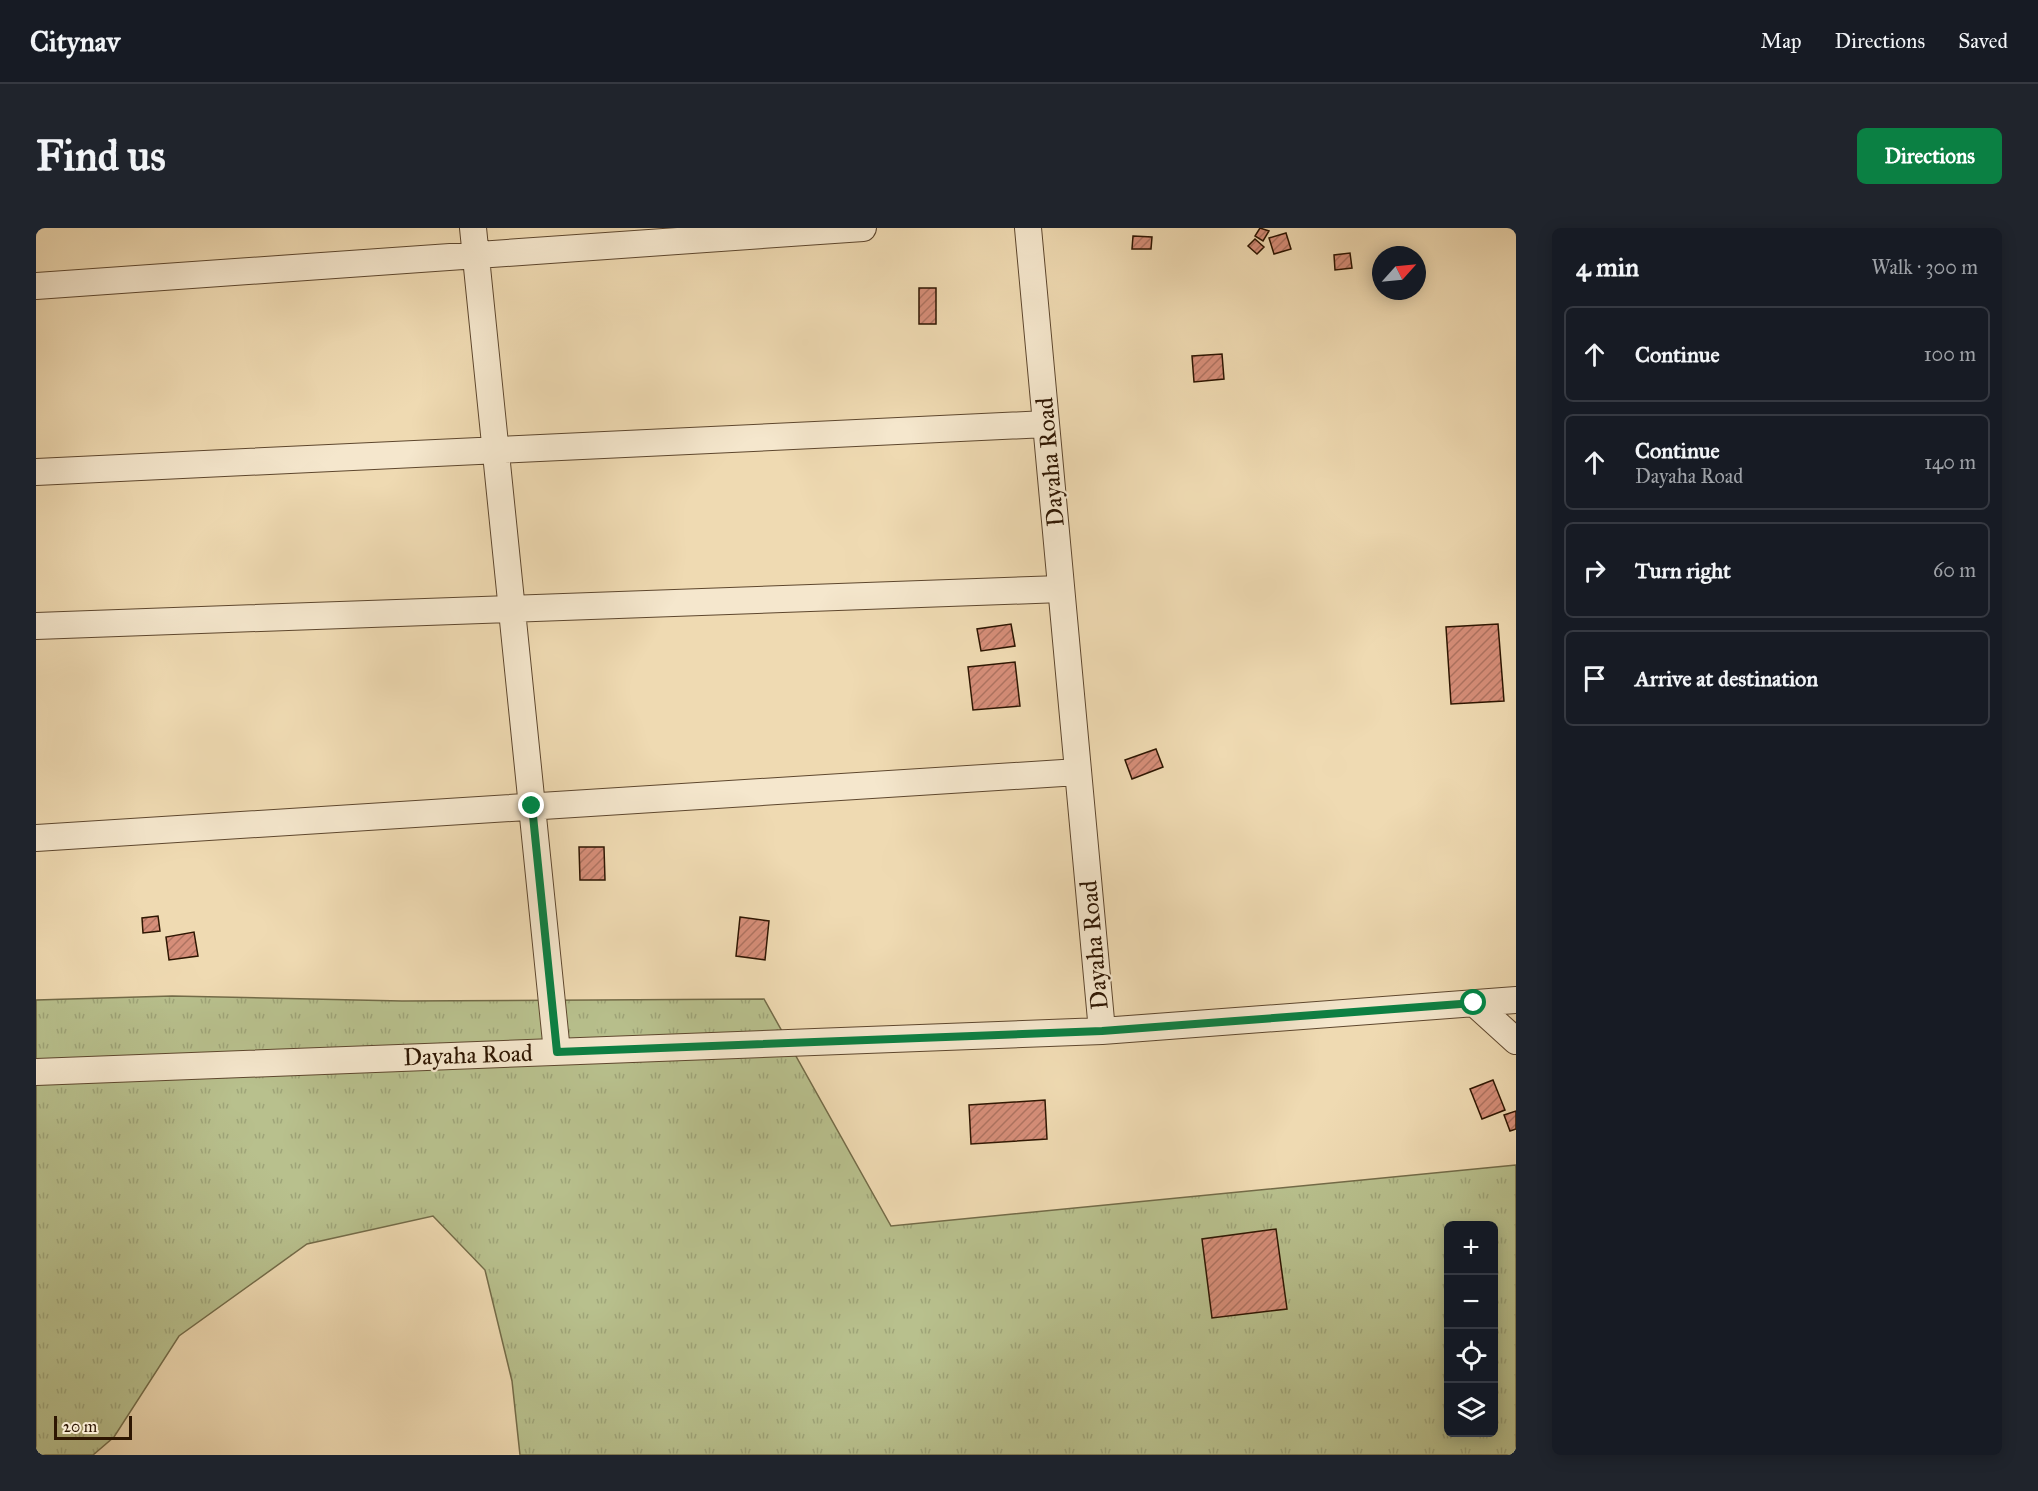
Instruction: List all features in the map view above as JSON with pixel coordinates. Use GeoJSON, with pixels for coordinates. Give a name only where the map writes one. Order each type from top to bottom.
{"type":"FeatureCollection","features":[{"type":"Feature","properties":{"kind":"street"},"geometry":{"type":"LineString","coordinates":[[473,228],[557,1052]]}},
{"type":"Feature","properties":{"kind":"street"},"geometry":{"type":"LineString","coordinates":[[36,286],[863,228]]}},
{"type":"Feature","properties":{"kind":"street","name":"Dayaha Road"},"geometry":{"type":"LineString","coordinates":[[36,1072],[1102,1031],[1028,228]]}},
{"type":"Feature","properties":{"kind":"street"},"geometry":{"type":"LineString","coordinates":[[36,471],[1046,424]]}},
{"type":"Feature","properties":{"kind":"street"},"geometry":{"type":"LineString","coordinates":[[36,626],[1061,589]]}},
{"type":"Feature","properties":{"kind":"street"},"geometry":{"type":"LineString","coordinates":[[36,838],[1078,772]]}},
{"type":"Feature","properties":{"kind":"street"},"geometry":{"type":"LineString","coordinates":[[1102,1031],[1516,999]]}},
{"type":"Feature","properties":{"kind":"street"},"geometry":{"type":"LineString","coordinates":[[1474,1003],[1516,1041]]}},
{"type":"Feature","properties":{"kind":"green space"},"geometry":{"type":"Polygon","coordinates":[[[172,996],[402,1001],[764,999],[891,1226],[1516,1165],[1516,1455],[520,1455],[512,1381],[485,1270],[433,1216],[307,1244],[179,1336],[114,1437],[93,1455],[36,1455],[36,1000],[172,996]]]}},
{"type":"Feature","properties":{"kind":"building"},"geometry":{"type":"Polygon","coordinates":[[[1260,228],[1269,231],[1263,241],[1255,236],[1260,228]]]}},
{"type":"Feature","properties":{"kind":"building"},"geometry":{"type":"Polygon","coordinates":[[[1286,233],[1291,249],[1274,254],[1269,238],[1286,233]]]}},
{"type":"Feature","properties":{"kind":"building"},"geometry":{"type":"Polygon","coordinates":[[[1133,236],[1152,237],[1151,249],[1132,249],[1133,236]]]}},
{"type":"Feature","properties":{"kind":"building"},"geometry":{"type":"Polygon","coordinates":[[[1255,239],[1264,247],[1257,254],[1248,246],[1255,239]]]}},
{"type":"Feature","properties":{"kind":"building"},"geometry":{"type":"Polygon","coordinates":[[[1350,253],[1352,268],[1335,270],[1334,255],[1350,253]]]}},
{"type":"Feature","properties":{"kind":"building"},"geometry":{"type":"Polygon","coordinates":[[[919,288],[936,288],[936,324],[919,324],[919,288]]]}},
{"type":"Feature","properties":{"kind":"building"},"geometry":{"type":"Polygon","coordinates":[[[1222,354],[1224,379],[1194,382],[1192,356],[1222,354]]]}},
{"type":"Feature","properties":{"kind":"building"},"geometry":{"type":"Polygon","coordinates":[[[1011,624],[1015,646],[981,651],[977,629],[1011,624]]]}},
{"type":"Feature","properties":{"kind":"building"},"geometry":{"type":"Polygon","coordinates":[[[1498,624],[1504,701],[1451,704],[1446,627],[1498,624]]]}},
{"type":"Feature","properties":{"kind":"building"},"geometry":{"type":"Polygon","coordinates":[[[1015,662],[1020,706],[973,710],[968,667],[1015,662]]]}},
{"type":"Feature","properties":{"kind":"building"},"geometry":{"type":"Polygon","coordinates":[[[1156,749],[1163,767],[1132,779],[1125,760],[1156,749]]]}},
{"type":"Feature","properties":{"kind":"building"},"geometry":{"type":"Polygon","coordinates":[[[579,847],[604,847],[605,880],[580,880],[579,847]]]}},
{"type":"Feature","properties":{"kind":"building"},"geometry":{"type":"Polygon","coordinates":[[[158,916],[160,931],[143,933],[142,918],[158,916]]]}},
{"type":"Feature","properties":{"kind":"building"},"geometry":{"type":"Polygon","coordinates":[[[740,917],[769,921],[765,960],[736,956],[740,917]]]}},
{"type":"Feature","properties":{"kind":"building"},"geometry":{"type":"Polygon","coordinates":[[[194,932],[198,956],[169,960],[166,937],[194,932]]]}},
{"type":"Feature","properties":{"kind":"building"},"geometry":{"type":"Polygon","coordinates":[[[1493,1080],[1505,1110],[1482,1119],[1470,1089],[1493,1080]]]}},
{"type":"Feature","properties":{"kind":"building"},"geometry":{"type":"Polygon","coordinates":[[[1045,1100],[1047,1139],[971,1144],[969,1105],[1045,1100]]]}},
{"type":"Feature","properties":{"kind":"building"},"geometry":{"type":"Polygon","coordinates":[[[1516,1111],[1516,1129],[1510,1131],[1504,1115],[1516,1111]]]}},
{"type":"Feature","properties":{"kind":"building"},"geometry":{"type":"Polygon","coordinates":[[[1276,1229],[1287,1309],[1212,1318],[1202,1239],[1276,1229]]]}},
{"type":"Feature","properties":{"kind":"route"},"geometry":{"type":"LineString","coordinates":[[532,806],[557,1052],[1102,1031],[1474,1003]]}}]}
